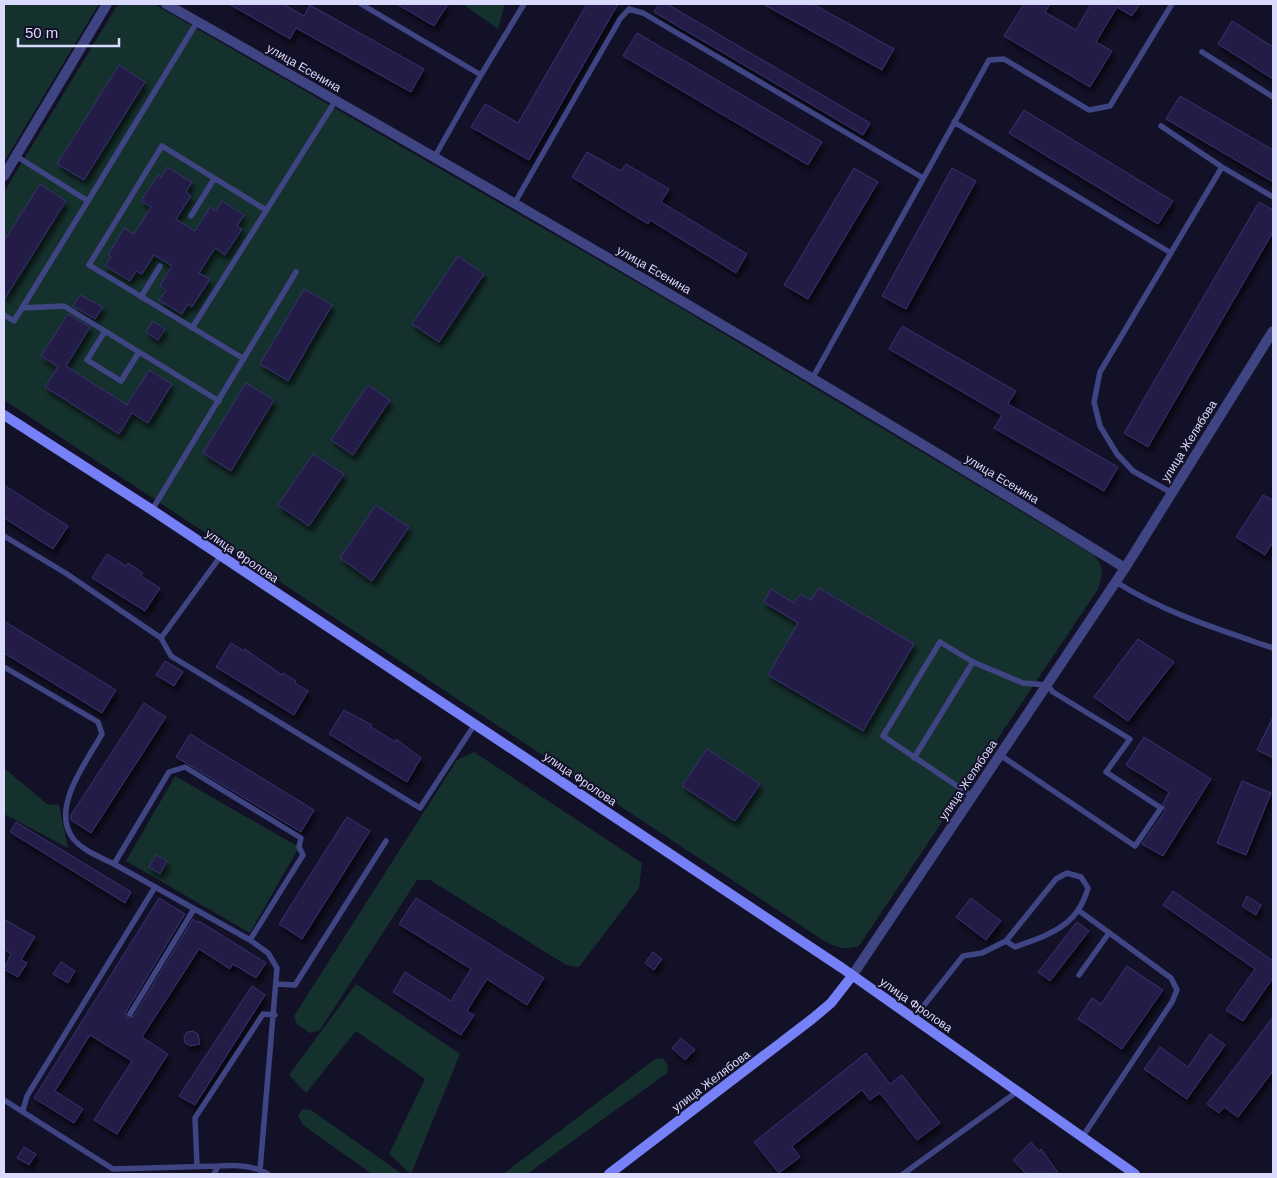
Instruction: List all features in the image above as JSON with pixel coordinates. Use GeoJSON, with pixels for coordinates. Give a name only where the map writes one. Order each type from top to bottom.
{"type":"FeatureCollection","features":[{"type":"Feature","properties":{"kind":"street"},"geometry":{"type":"LineString","coordinates":[[4,176],[107,4]]}},
{"type":"Feature","properties":{"kind":"street","name":"улица Есенина"},"geometry":{"type":"LineString","coordinates":[[166,4],[435,156],[812,379],[1125,568]]}},
{"type":"Feature","properties":{"kind":"street","name":"улица Желябова"},"geometry":{"type":"LineString","coordinates":[[609,1174],[831,1003],[852,976],[1116,582],[1273,331]]}},
{"type":"Feature","properties":{"kind":"street","name":"улица Фролова"},"geometry":{"type":"LineString","coordinates":[[4,415],[152,510],[852,976],[1135,1174]]}},
{"type":"Feature","properties":{"kind":"lane"},"geometry":{"type":"LineString","coordinates":[[361,4],[481,75]]}},
{"type":"Feature","properties":{"kind":"lane"},"geometry":{"type":"LineString","coordinates":[[435,156],[524,4]]}},
{"type":"Feature","properties":{"kind":"lane"},"geometry":{"type":"LineString","coordinates":[[812,379],[989,60],[1004,59],[1089,110],[1110,106],[1172,4]]}},
{"type":"Feature","properties":{"kind":"lane"},"geometry":{"type":"LineString","coordinates":[[514,204],[620,18],[629,10],[643,13],[923,178]]}},
{"type":"Feature","properties":{"kind":"lane"},"geometry":{"type":"LineString","coordinates":[[4,315],[14,321],[197,22]]}},
{"type":"Feature","properties":{"kind":"lane"},"geometry":{"type":"LineString","coordinates":[[1202,52],[1273,97]]}},
{"type":"Feature","properties":{"kind":"lane"},"geometry":{"type":"LineString","coordinates":[[192,328],[336,100]]}},
{"type":"Feature","properties":{"kind":"lane"},"geometry":{"type":"LineString","coordinates":[[954,122],[1171,254]]}},
{"type":"Feature","properties":{"kind":"lane"},"geometry":{"type":"LineString","coordinates":[[1162,126],[1222,167],[1273,197]]}},
{"type":"Feature","properties":{"kind":"lane"},"geometry":{"type":"LineString","coordinates":[[244,359],[89,265],[162,146],[266,210]]}},
{"type":"Feature","properties":{"kind":"lane"},"geometry":{"type":"LineString","coordinates":[[16,156],[88,201]]}},
{"type":"Feature","properties":{"kind":"lane"},"geometry":{"type":"LineString","coordinates":[[1172,493],[1133,471],[1117,454],[1100,426],[1094,402],[1100,372],[1222,167]]}},
{"type":"Feature","properties":{"kind":"lane"},"geometry":{"type":"LineString","coordinates":[[191,216],[214,179]]}},
{"type":"Feature","properties":{"kind":"lane"},"geometry":{"type":"LineString","coordinates":[[141,296],[160,266]]}},
{"type":"Feature","properties":{"kind":"lane"},"geometry":{"type":"LineString","coordinates":[[152,510],[296,272]]}},
{"type":"Feature","properties":{"kind":"lane"},"geometry":{"type":"LineString","coordinates":[[22,308],[64,306],[219,401]]}},
{"type":"Feature","properties":{"kind":"lane"},"geometry":{"type":"LineString","coordinates":[[105,331],[87,360],[114,377],[121,381],[139,352]]}},
{"type":"Feature","properties":{"kind":"lane"},"geometry":{"type":"LineString","coordinates":[[4,536],[67,574],[161,638],[171,656],[420,808],[475,724]]}},
{"type":"Feature","properties":{"kind":"lane"},"geometry":{"type":"LineString","coordinates":[[161,638],[220,556]]}},
{"type":"Feature","properties":{"kind":"lane"},"geometry":{"type":"LineString","coordinates":[[1116,582],[1147,602],[1198,623],[1273,648]]}},
{"type":"Feature","properties":{"kind":"lane"},"geometry":{"type":"LineString","coordinates":[[972,796],[883,736],[940,642],[973,662],[1023,683],[1047,685],[1053,692],[1130,739],[1106,772],[1161,808],[1135,846],[1000,755]]}},
{"type":"Feature","properties":{"kind":"lane"},"geometry":{"type":"LineString","coordinates":[[914,758],[973,662]]}},
{"type":"Feature","properties":{"kind":"lane"},"geometry":{"type":"LineString","coordinates":[[4,667],[98,722],[102,734],[72,789],[66,804],[64,820],[72,837],[84,849],[250,940],[268,953],[277,968],[260,1170]]}},
{"type":"Feature","properties":{"kind":"lane"},"geometry":{"type":"LineString","coordinates":[[114,864],[169,772],[185,767],[301,838],[299,848],[303,855],[250,940]]}},
{"type":"Feature","properties":{"kind":"lane"},"geometry":{"type":"LineString","coordinates":[[277,984],[295,985],[386,841]]}},
{"type":"Feature","properties":{"kind":"lane"},"geometry":{"type":"LineString","coordinates":[[914,1018],[963,956],[982,953],[1006,941],[1056,879],[1067,873],[1081,877],[1088,888],[1084,901],[1068,923],[1054,932],[1015,947],[1006,941]]}},
{"type":"Feature","properties":{"kind":"lane"},"geometry":{"type":"LineString","coordinates":[[23,1110],[26,1096],[155,887]]}},
{"type":"Feature","properties":{"kind":"lane"},"geometry":{"type":"LineString","coordinates":[[130,1014],[194,909]]}},
{"type":"Feature","properties":{"kind":"lane"},"geometry":{"type":"LineString","coordinates":[[1078,910],[1171,978],[1177,990],[1172,1002],[1083,1136]]}},
{"type":"Feature","properties":{"kind":"lane"},"geometry":{"type":"LineString","coordinates":[[1078,974],[1109,933]]}},
{"type":"Feature","properties":{"kind":"lane"},"geometry":{"type":"LineString","coordinates":[[197,1166],[195,1118],[263,1014],[274,1015]]}},
{"type":"Feature","properties":{"kind":"lane"},"geometry":{"type":"LineString","coordinates":[[903,1174],[1018,1091]]}},
{"type":"Feature","properties":{"kind":"lane"},"geometry":{"type":"LineString","coordinates":[[4,1100],[23,1110],[113,1169],[237,1165],[260,1170],[268,1174]]}},
{"type":"Feature","properties":{"kind":"lane"},"geometry":{"type":"LineString","coordinates":[[214,1174],[218,1166]]}},
{"type":"Feature","properties":{"kind":"green space"},"geometry":{"type":"Polygon","coordinates":[[[4,4],[99,4],[4,162],[4,4]]]}},
{"type":"Feature","properties":{"kind":"green space"},"geometry":{"type":"Polygon","coordinates":[[[118,4],[154,4],[659,295],[1094,555],[1100,563],[1102,571],[1098,589],[859,946],[842,948],[826,942],[4,400],[4,192],[118,4]]]}},
{"type":"Feature","properties":{"kind":"green space"},"geometry":{"type":"Polygon","coordinates":[[[463,4],[505,4],[498,29],[463,4]]]}},
{"type":"Feature","properties":{"kind":"green space"},"geometry":{"type":"Polygon","coordinates":[[[474,752],[642,863],[639,888],[579,967],[566,965],[430,880],[417,880],[320,1030],[310,1033],[297,1024],[294,1016],[457,760],[474,752]]]}},
{"type":"Feature","properties":{"kind":"green space"},"geometry":{"type":"Polygon","coordinates":[[[4,768],[47,804],[59,805],[68,848],[4,814],[4,768]]]}},
{"type":"Feature","properties":{"kind":"green space"},"geometry":{"type":"Polygon","coordinates":[[[175,776],[299,847],[250,933],[126,861],[175,776]]]}},
{"type":"Feature","properties":{"kind":"green space"},"geometry":{"type":"Polygon","coordinates":[[[356,984],[460,1054],[411,1174],[389,1154],[425,1079],[356,1031],[306,1093],[289,1075],[356,984]]]}},
{"type":"Feature","properties":{"kind":"green space"},"geometry":{"type":"Polygon","coordinates":[[[663,1058],[668,1066],[667,1073],[527,1174],[503,1174],[655,1059],[663,1058]]]}},
{"type":"Feature","properties":{"kind":"green space"},"geometry":{"type":"Polygon","coordinates":[[[302,1109],[311,1110],[402,1174],[372,1174],[303,1125],[298,1116],[302,1109]]]}},
{"type":"Feature","properties":{"kind":"building"},"geometry":{"type":"Polygon","coordinates":[[[229,4],[283,4],[304,16],[310,5],[424,69],[411,92],[296,28],[290,39],[229,4]]]}},
{"type":"Feature","properties":{"kind":"building"},"geometry":{"type":"Polygon","coordinates":[[[397,4],[448,4],[434,26],[397,4]]]}},
{"type":"Feature","properties":{"kind":"building"},"geometry":{"type":"Polygon","coordinates":[[[587,4],[618,4],[529,160],[471,127],[485,104],[518,123],[587,4]]]}},
{"type":"Feature","properties":{"kind":"building"},"geometry":{"type":"Polygon","coordinates":[[[659,4],[667,4],[870,123],[863,135],[654,12],[659,4]]]}},
{"type":"Feature","properties":{"kind":"building"},"geometry":{"type":"Polygon","coordinates":[[[763,4],[813,4],[894,49],[882,70],[763,4]]]}},
{"type":"Feature","properties":{"kind":"building"},"geometry":{"type":"Polygon","coordinates":[[[1024,4],[1050,4],[1045,12],[1076,30],[1091,4],[1140,4],[1132,16],[1117,7],[1096,42],[1112,51],[1090,87],[1004,36],[1024,4]]]}},
{"type":"Feature","properties":{"kind":"building"},"geometry":{"type":"Polygon","coordinates":[[[1232,21],[1273,47],[1273,79],[1218,44],[1232,21]]]}},
{"type":"Feature","properties":{"kind":"building"},"geometry":{"type":"Polygon","coordinates":[[[637,33],[822,142],[808,165],[623,56],[637,33]]]}},
{"type":"Feature","properties":{"kind":"building"},"geometry":{"type":"Polygon","coordinates":[[[119,65],[145,82],[84,180],[57,164],[119,65]]]}},
{"type":"Feature","properties":{"kind":"building"},"geometry":{"type":"Polygon","coordinates":[[[1180,96],[1273,150],[1273,182],[1166,119],[1180,96]]]}},
{"type":"Feature","properties":{"kind":"building"},"geometry":{"type":"Polygon","coordinates":[[[1024,110],[1173,201],[1158,224],[1009,133],[1024,110]]]}},
{"type":"Feature","properties":{"kind":"building"},"geometry":{"type":"Polygon","coordinates":[[[587,152],[621,171],[626,164],[669,189],[661,202],[747,254],[736,273],[650,220],[648,224],[572,177],[587,152]]]}},
{"type":"Feature","properties":{"kind":"building"},"geometry":{"type":"Polygon","coordinates":[[[167,167],[192,182],[186,192],[191,196],[176,219],[195,231],[210,207],[216,211],[222,201],[244,215],[237,226],[242,229],[225,255],[215,248],[199,273],[210,279],[192,307],[188,304],[182,314],[159,300],[166,290],[160,286],[172,266],[154,255],[142,274],[136,271],[130,281],[105,266],[111,257],[108,255],[124,228],[134,234],[151,207],[141,201],[158,175],[161,177],[167,167]]]}},
{"type":"Feature","properties":{"kind":"building"},"geometry":{"type":"Polygon","coordinates":[[[854,168],[878,182],[808,299],[784,285],[854,168]]]}},
{"type":"Feature","properties":{"kind":"building"},"geometry":{"type":"Polygon","coordinates":[[[952,168],[976,181],[906,309],[882,296],[952,168]]]}},
{"type":"Feature","properties":{"kind":"building"},"geometry":{"type":"Polygon","coordinates":[[[40,184],[66,201],[4,300],[4,241],[40,184]]]}},
{"type":"Feature","properties":{"kind":"building"},"geometry":{"type":"Polygon","coordinates":[[[1259,202],[1273,210],[1273,232],[1148,447],[1124,433],[1259,202]]]}},
{"type":"Feature","properties":{"kind":"building"},"geometry":{"type":"Polygon","coordinates":[[[458,256],[484,274],[439,342],[412,324],[458,256]]]}},
{"type":"Feature","properties":{"kind":"building"},"geometry":{"type":"Polygon","coordinates":[[[304,289],[332,305],[288,381],[260,364],[304,289]]]}},
{"type":"Feature","properties":{"kind":"building"},"geometry":{"type":"Polygon","coordinates":[[[80,295],[103,307],[95,319],[73,306],[80,295]]]}},
{"type":"Feature","properties":{"kind":"building"},"geometry":{"type":"Polygon","coordinates":[[[68,314],[90,327],[66,366],[127,405],[149,370],[172,384],[148,423],[132,413],[119,434],[45,387],[58,367],[41,356],[68,314]]]}},
{"type":"Feature","properties":{"kind":"building"},"geometry":{"type":"Polygon","coordinates":[[[153,321],[165,329],[158,340],[146,332],[153,321]]]}},
{"type":"Feature","properties":{"kind":"building"},"geometry":{"type":"Polygon","coordinates":[[[902,326],[1016,391],[1008,404],[1118,467],[1104,491],[994,428],[1002,415],[889,349],[902,326]]]}},
{"type":"Feature","properties":{"kind":"building"},"geometry":{"type":"Polygon","coordinates":[[[246,383],[274,400],[231,471],[203,453],[246,383]]]}},
{"type":"Feature","properties":{"kind":"building"},"geometry":{"type":"Polygon","coordinates":[[[368,385],[390,400],[353,455],[331,440],[368,385]]]}},
{"type":"Feature","properties":{"kind":"building"},"geometry":{"type":"Polygon","coordinates":[[[313,454],[344,474],[309,526],[278,505],[313,454]]]}},
{"type":"Feature","properties":{"kind":"building"},"geometry":{"type":"Polygon","coordinates":[[[4,485],[68,526],[53,549],[4,518],[4,485]]]}},
{"type":"Feature","properties":{"kind":"building"},"geometry":{"type":"Polygon","coordinates":[[[1263,495],[1273,500],[1273,542],[1265,555],[1236,537],[1263,495]]]}},
{"type":"Feature","properties":{"kind":"building"},"geometry":{"type":"Polygon","coordinates":[[[376,505],[409,527],[372,581],[340,558],[376,505]]]}},
{"type":"Feature","properties":{"kind":"building"},"geometry":{"type":"Polygon","coordinates":[[[107,554],[126,566],[128,563],[143,573],[141,576],[160,588],[145,611],[92,578],[107,554]]]}},
{"type":"Feature","properties":{"kind":"building"},"geometry":{"type":"Polygon","coordinates":[[[819,588],[914,644],[863,731],[768,675],[798,623],[764,602],[771,589],[794,603],[800,594],[811,600],[819,588]]]}},
{"type":"Feature","properties":{"kind":"building"},"geometry":{"type":"Polygon","coordinates":[[[4,621],[116,690],[102,713],[4,653],[4,621]]]}},
{"type":"Feature","properties":{"kind":"building"},"geometry":{"type":"Polygon","coordinates":[[[1138,639],[1174,662],[1128,721],[1094,697],[1138,639]]]}},
{"type":"Feature","properties":{"kind":"building"},"geometry":{"type":"Polygon","coordinates":[[[231,643],[244,651],[245,649],[282,675],[283,673],[296,681],[295,683],[308,691],[294,715],[216,667],[231,643]]]}},
{"type":"Feature","properties":{"kind":"building"},"geometry":{"type":"Polygon","coordinates":[[[165,661],[183,672],[174,686],[156,675],[165,661]]]}},
{"type":"Feature","properties":{"kind":"building"},"geometry":{"type":"Polygon","coordinates":[[[144,703],[166,717],[91,833],[71,820],[71,815],[144,703]]]}},
{"type":"Feature","properties":{"kind":"building"},"geometry":{"type":"Polygon","coordinates":[[[344,710],[372,725],[371,727],[395,742],[396,739],[421,758],[407,782],[329,734],[344,710]]]}},
{"type":"Feature","properties":{"kind":"building"},"geometry":{"type":"Polygon","coordinates":[[[1273,717],[1273,758],[1257,750],[1273,717]]]}},
{"type":"Feature","properties":{"kind":"building"},"geometry":{"type":"Polygon","coordinates":[[[190,734],[314,810],[301,832],[176,757],[190,734]]]}},
{"type":"Feature","properties":{"kind":"building"},"geometry":{"type":"Polygon","coordinates":[[[1144,737],[1211,779],[1163,856],[1142,844],[1165,811],[1163,804],[1169,792],[1126,765],[1144,737]]]}},
{"type":"Feature","properties":{"kind":"building"},"geometry":{"type":"Polygon","coordinates":[[[707,749],[760,784],[735,821],[682,786],[707,749]]]}},
{"type":"Feature","properties":{"kind":"building"},"geometry":{"type":"Polygon","coordinates":[[[1242,781],[1271,793],[1246,855],[1217,843],[1242,781]]]}},
{"type":"Feature","properties":{"kind":"building"},"geometry":{"type":"Polygon","coordinates":[[[347,817],[370,831],[302,939],[279,924],[347,817]]]}},
{"type":"Feature","properties":{"kind":"building"},"geometry":{"type":"Polygon","coordinates":[[[16,822],[131,892],[125,903],[10,832],[16,822]]]}},
{"type":"Feature","properties":{"kind":"building"},"geometry":{"type":"Polygon","coordinates":[[[156,855],[167,861],[160,874],[149,867],[156,855]]]}},
{"type":"Feature","properties":{"kind":"building"},"geometry":{"type":"Polygon","coordinates":[[[1173,891],[1273,961],[1273,978],[1243,1021],[1226,1010],[1255,969],[1163,905],[1173,891]]]}},
{"type":"Feature","properties":{"kind":"building"},"geometry":{"type":"Polygon","coordinates":[[[1247,896],[1261,905],[1256,915],[1242,906],[1247,896]]]}},
{"type":"Feature","properties":{"kind":"building"},"geometry":{"type":"Polygon","coordinates":[[[159,898],[185,914],[126,1012],[127,1018],[134,1016],[193,919],[266,963],[256,978],[233,964],[230,969],[199,949],[142,1037],[168,1054],[117,1134],[94,1120],[132,1061],[90,1035],[55,1091],[83,1109],[74,1123],[34,1098],[159,898]]]}},
{"type":"Feature","properties":{"kind":"building"},"geometry":{"type":"Polygon","coordinates":[[[416,898],[544,978],[527,1005],[487,979],[467,1011],[474,1015],[461,1035],[393,992],[405,972],[451,1001],[471,969],[399,924],[416,898]]]}},
{"type":"Feature","properties":{"kind":"building"},"geometry":{"type":"Polygon","coordinates":[[[971,898],[1001,921],[986,940],[956,917],[971,898]]]}},
{"type":"Feature","properties":{"kind":"building"},"geometry":{"type":"Polygon","coordinates":[[[4,919],[35,937],[21,960],[27,963],[18,977],[4,969],[11,954],[4,949],[4,919]]]}},
{"type":"Feature","properties":{"kind":"building"},"geometry":{"type":"Polygon","coordinates":[[[1077,922],[1089,931],[1050,981],[1038,972],[1077,922]]]}},
{"type":"Feature","properties":{"kind":"building"},"geometry":{"type":"Polygon","coordinates":[[[653,952],[662,959],[654,970],[645,963],[653,952]]]}},
{"type":"Feature","properties":{"kind":"building"},"geometry":{"type":"Polygon","coordinates":[[[61,962],[75,971],[68,983],[53,974],[61,962]]]}},
{"type":"Feature","properties":{"kind":"building"},"geometry":{"type":"Polygon","coordinates":[[[1127,966],[1163,990],[1122,1049],[1078,1019],[1092,998],[1101,1004],[1127,966]]]}},
{"type":"Feature","properties":{"kind":"building"},"geometry":{"type":"Polygon","coordinates":[[[252,986],[265,995],[195,1105],[179,1096],[252,986]]]}},
{"type":"Feature","properties":{"kind":"building"},"geometry":{"type":"Polygon","coordinates":[[[1273,1017],[1273,1071],[1238,1117],[1224,1107],[1219,1113],[1207,1104],[1273,1017]]]}},
{"type":"Feature","properties":{"kind":"building"},"geometry":{"type":"Polygon","coordinates":[[[193,1031],[198,1034],[200,1044],[190,1046],[185,1043],[184,1037],[187,1032],[193,1031]]]}},
{"type":"Feature","properties":{"kind":"building"},"geometry":{"type":"Polygon","coordinates":[[[1210,1034],[1225,1045],[1187,1099],[1144,1069],[1160,1047],[1188,1067],[1210,1034]]]}},
{"type":"Feature","properties":{"kind":"building"},"geometry":{"type":"Polygon","coordinates":[[[681,1038],[695,1050],[685,1060],[672,1048],[681,1038]]]}},
{"type":"Feature","properties":{"kind":"building"},"geometry":{"type":"Polygon","coordinates":[[[866,1053],[890,1084],[902,1075],[940,1123],[917,1140],[880,1093],[870,1100],[862,1090],[792,1146],[800,1157],[779,1173],[754,1142],[866,1053]]]}},
{"type":"Feature","properties":{"kind":"building"},"geometry":{"type":"Polygon","coordinates":[[[1031,1142],[1039,1151],[1041,1149],[1059,1174],[1026,1174],[1013,1160],[1031,1142]]]}},
{"type":"Feature","properties":{"kind":"building"},"geometry":{"type":"Polygon","coordinates":[[[24,1147],[36,1154],[29,1165],[17,1158],[24,1147]]]}}]}
